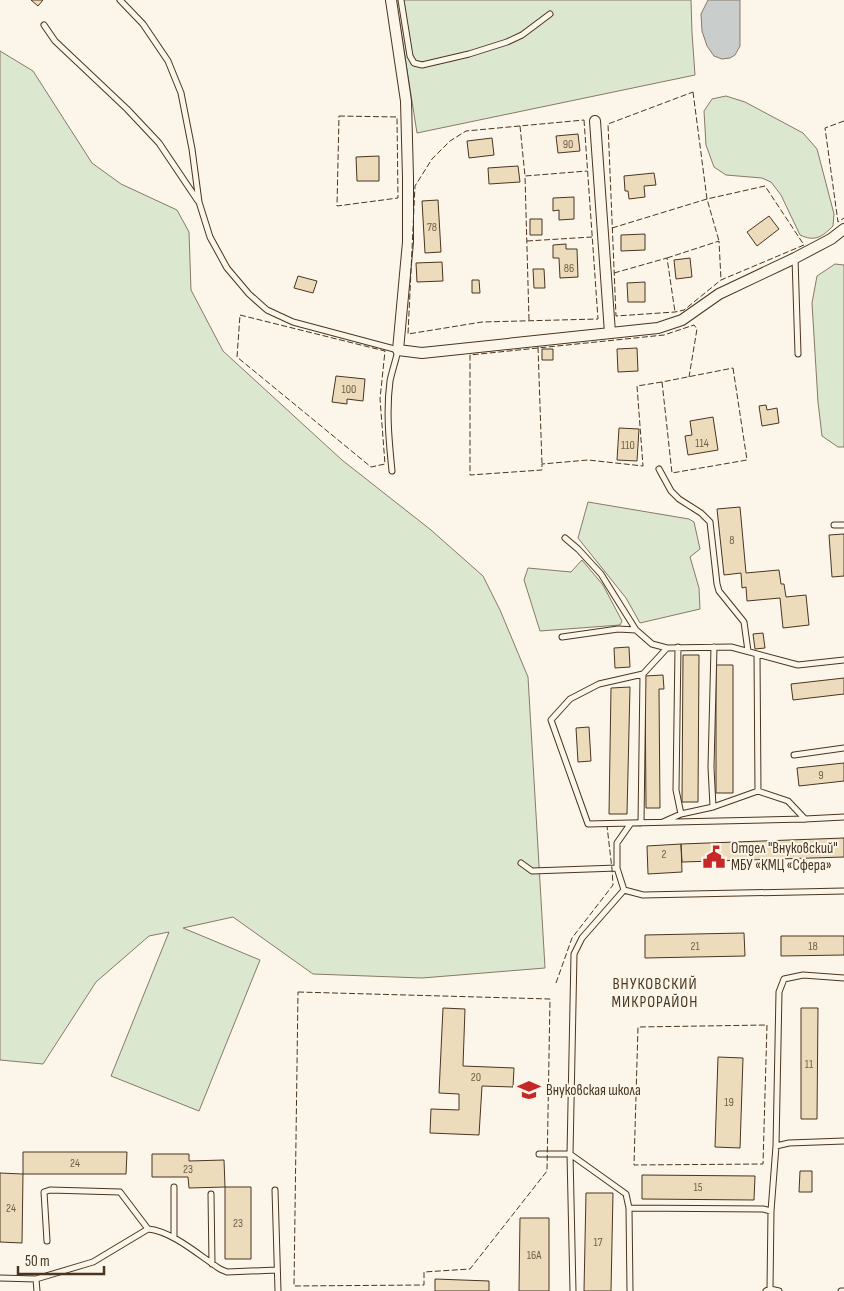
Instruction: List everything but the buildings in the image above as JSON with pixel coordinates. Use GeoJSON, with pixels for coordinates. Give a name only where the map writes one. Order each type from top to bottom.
{"type":"FeatureCollection","features":[{"type":"Feature","properties":{"kind":"street"},"geometry":{"type":"LineString","coordinates":[[391,0],[406,101],[408,178],[408,242],[398,350],[422,353],[658,328],[682,320],[719,294],[795,258],[844,229]]}},
{"type":"Feature","properties":{"kind":"street"},"geometry":{"type":"LineString","coordinates":[[595,121],[610,332]]}},
{"type":"Feature","properties":{"kind":"lane"},"geometry":{"type":"LineString","coordinates":[[120,0],[143,24],[168,61],[181,93],[192,149],[199,202],[210,237],[227,268],[249,294],[267,310],[293,322],[398,350],[388,399],[392,471]]}},
{"type":"Feature","properties":{"kind":"lane"},"geometry":{"type":"LineString","coordinates":[[401,0],[410,56],[414,63],[422,65],[469,54],[507,42],[522,35],[550,14]]}},
{"type":"Feature","properties":{"kind":"lane"},"geometry":{"type":"LineString","coordinates":[[44,25],[55,41],[127,109],[159,144],[199,202]]}},
{"type":"Feature","properties":{"kind":"lane"},"geometry":{"type":"LineString","coordinates":[[795,258],[798,354]]}},
{"type":"Feature","properties":{"kind":"lane"},"geometry":{"type":"LineString","coordinates":[[659,469],[671,491],[710,522],[716,584],[719,591],[744,622],[748,651]]}},
{"type":"Feature","properties":{"kind":"lane"},"geometry":{"type":"LineString","coordinates":[[834,525],[844,525]]}},
{"type":"Feature","properties":{"kind":"lane"},"geometry":{"type":"LineString","coordinates":[[565,538],[601,574],[636,630],[652,644],[667,648],[731,647],[798,665],[844,660]]}},
{"type":"Feature","properties":{"kind":"lane"},"geometry":{"type":"LineString","coordinates":[[562,637],[618,629],[636,630]]}},
{"type":"Feature","properties":{"kind":"lane"},"geometry":{"type":"LineString","coordinates":[[678,647],[676,790],[681,814]]}},
{"type":"Feature","properties":{"kind":"lane"},"geometry":{"type":"LineString","coordinates":[[713,807],[711,767],[714,647]]}},
{"type":"Feature","properties":{"kind":"lane"},"geometry":{"type":"LineString","coordinates":[[667,648],[643,674],[598,684],[570,700],[550,720],[588,824],[844,817]]}},
{"type":"Feature","properties":{"kind":"lane"},"geometry":{"type":"LineString","coordinates":[[757,654],[758,791]]}},
{"type":"Feature","properties":{"kind":"lane"},"geometry":{"type":"LineString","coordinates":[[641,823],[643,674]]}},
{"type":"Feature","properties":{"kind":"lane"},"geometry":{"type":"LineString","coordinates":[[794,755],[844,748]]}},
{"type":"Feature","properties":{"kind":"lane"},"geometry":{"type":"LineString","coordinates":[[659,823],[681,814],[713,807],[758,791],[788,801],[805,819]]}},
{"type":"Feature","properties":{"kind":"lane"},"geometry":{"type":"LineString","coordinates":[[624,890],[617,868],[617,843],[631,823]]}},
{"type":"Feature","properties":{"kind":"lane"},"geometry":{"type":"LineString","coordinates":[[522,863],[532,872],[617,868]]}},
{"type":"Feature","properties":{"kind":"lane"},"geometry":{"type":"LineString","coordinates":[[624,890],[643,895],[844,890]]}},
{"type":"Feature","properties":{"kind":"lane"},"geometry":{"type":"LineString","coordinates":[[573,1291],[570,1154],[574,954],[582,938],[624,890]]}},
{"type":"Feature","properties":{"kind":"lane"},"geometry":{"type":"LineString","coordinates":[[779,1291],[768,1290],[776,1146],[779,992],[784,979],[803,975],[844,978]]}},
{"type":"Feature","properties":{"kind":"lane"},"geometry":{"type":"LineString","coordinates":[[776,1146],[789,1143],[844,1141]]}},
{"type":"Feature","properties":{"kind":"lane"},"geometry":{"type":"LineString","coordinates":[[539,1154],[570,1154],[626,1194],[629,1208],[630,1291]]}},
{"type":"Feature","properties":{"kind":"lane"},"geometry":{"type":"LineString","coordinates":[[174,1187],[174,1238]]}},
{"type":"Feature","properties":{"kind":"lane"},"geometry":{"type":"LineString","coordinates":[[47,1241],[44,1192],[50,1190],[120,1192],[148,1229]]}},
{"type":"Feature","properties":{"kind":"lane"},"geometry":{"type":"LineString","coordinates":[[275,1190],[278,1291]]}},
{"type":"Feature","properties":{"kind":"lane"},"geometry":{"type":"LineString","coordinates":[[211,1194],[212,1264]]}},
{"type":"Feature","properties":{"kind":"lane"},"geometry":{"type":"LineString","coordinates":[[629,1208],[762,1208],[771,1211]]}},
{"type":"Feature","properties":{"kind":"lane"},"geometry":{"type":"LineString","coordinates":[[0,1278],[36,1279],[93,1262],[148,1229],[174,1238],[227,1272],[277,1270]]}},
{"type":"Feature","properties":{"kind":"lane"},"geometry":{"type":"LineString","coordinates":[[36,1279],[37,1291]]}},
{"type":"Feature","properties":{"kind":"green space"},"geometry":{"type":"Polygon","coordinates":[[[396,0],[691,0],[695,75],[417,133],[396,0]]]}},
{"type":"Feature","properties":{"kind":"green space"},"geometry":{"type":"Polygon","coordinates":[[[0,51],[33,71],[92,163],[121,184],[177,210],[189,232],[191,290],[223,351],[342,460],[431,530],[483,576],[500,610],[528,677],[545,968],[422,978],[313,974],[233,917],[183,928],[260,960],[199,1111],[111,1076],[169,932],[149,936],[96,982],[43,1064],[0,1060],[0,51]]]}},
{"type":"Feature","properties":{"kind":"green space"},"geometry":{"type":"Polygon","coordinates":[[[726,96],[745,102],[803,133],[817,149],[834,214],[833,226],[825,233],[814,238],[800,235],[781,195],[771,182],[762,178],[726,175],[714,167],[706,145],[704,111],[712,99],[726,96]]]}},
{"type":"Feature","properties":{"kind":"green space"},"geometry":{"type":"Polygon","coordinates":[[[835,264],[844,265],[844,447],[838,447],[822,436],[812,303],[817,276],[835,264]]]}},
{"type":"Feature","properties":{"kind":"green space"},"geometry":{"type":"Polygon","coordinates":[[[588,502],[689,519],[694,522],[700,549],[690,557],[699,588],[700,609],[640,623],[626,598],[578,538],[588,502]]]}},
{"type":"Feature","properties":{"kind":"green space"},"geometry":{"type":"Polygon","coordinates":[[[582,560],[603,585],[622,621],[620,625],[540,631],[524,580],[528,568],[571,572],[582,560]]]}},
{"type":"Feature","properties":{"kind":"shaded area"},"geometry":{"type":"Polygon","coordinates":[[[708,0],[740,0],[740,46],[735,55],[730,58],[722,59],[714,56],[707,46],[702,31],[701,14],[708,0]]]}},
{"type":"Feature","properties":{"kind":"fence"},"geometry":{"type":"LineString","coordinates":[[693,92],[707,199],[765,186],[804,245],[721,280],[684,310],[616,316],[608,124],[693,92]]}},
{"type":"Feature","properties":{"kind":"fence"},"geometry":{"type":"LineString","coordinates":[[339,116],[397,117],[398,198],[337,206],[339,116]]}},
{"type":"Feature","properties":{"kind":"fence"},"geometry":{"type":"LineString","coordinates":[[584,120],[598,319],[482,322],[408,334],[415,186],[432,159],[450,141],[466,131],[584,120]]}},
{"type":"Feature","properties":{"kind":"fence"},"geometry":{"type":"LineString","coordinates":[[844,121],[825,128],[838,222],[844,218]]}},
{"type":"Feature","properties":{"kind":"fence"},"geometry":{"type":"LineString","coordinates":[[520,126],[525,176]]}},
{"type":"Feature","properties":{"kind":"fence"},"geometry":{"type":"LineString","coordinates":[[529,320],[525,176],[587,171]]}},
{"type":"Feature","properties":{"kind":"fence"},"geometry":{"type":"LineString","coordinates":[[612,228],[707,199],[719,241]]}},
{"type":"Feature","properties":{"kind":"fence"},"geometry":{"type":"LineString","coordinates":[[527,241],[592,237]]}},
{"type":"Feature","properties":{"kind":"fence"},"geometry":{"type":"LineString","coordinates":[[667,258],[719,241],[721,280]]}},
{"type":"Feature","properties":{"kind":"fence"},"geometry":{"type":"LineString","coordinates":[[614,273],[667,258],[675,312]]}},
{"type":"Feature","properties":{"kind":"fence"},"geometry":{"type":"LineString","coordinates":[[240,315],[385,351],[380,399],[385,464],[371,467],[237,357],[240,315]]}},
{"type":"Feature","properties":{"kind":"fence"},"geometry":{"type":"LineString","coordinates":[[662,382],[637,386],[643,466],[588,460],[542,464],[542,470],[470,475],[470,355],[664,335],[694,325],[697,329],[689,377]]}},
{"type":"Feature","properties":{"kind":"fence"},"geometry":{"type":"LineString","coordinates":[[538,347],[542,464]]}},
{"type":"Feature","properties":{"kind":"fence"},"geometry":{"type":"LineString","coordinates":[[733,368],[747,460],[672,473],[662,382],[733,368]]}},
{"type":"Feature","properties":{"kind":"fence"},"geometry":{"type":"LineString","coordinates":[[556,983],[572,938],[613,885],[607,826]]}},
{"type":"Feature","properties":{"kind":"fence"},"geometry":{"type":"LineString","coordinates":[[298,992],[550,999],[547,1171],[470,1269],[424,1272],[424,1285],[294,1286],[298,992]]}},
{"type":"Feature","properties":{"kind":"fence"},"geometry":{"type":"LineString","coordinates":[[767,1025],[763,1164],[634,1165],[638,1027],[767,1025]]}},
{"type":"Feature","properties":{"kind":"place","name":"Отдел \"Внуковский\" МБУ «КМЦ «Сфера»"},"geometry":{"type":"Point","coordinates":[714,857]}},
{"type":"Feature","properties":{"kind":"place","name":"Внуковская школа"},"geometry":{"type":"Point","coordinates":[529,1090]}},
{"type":"Feature","properties":{"kind":"district","name":"ВНУКОВСКИЙ МИКРОРАЙОН"},"geometry":{"type":"Point","coordinates":[655,992]}}]}
